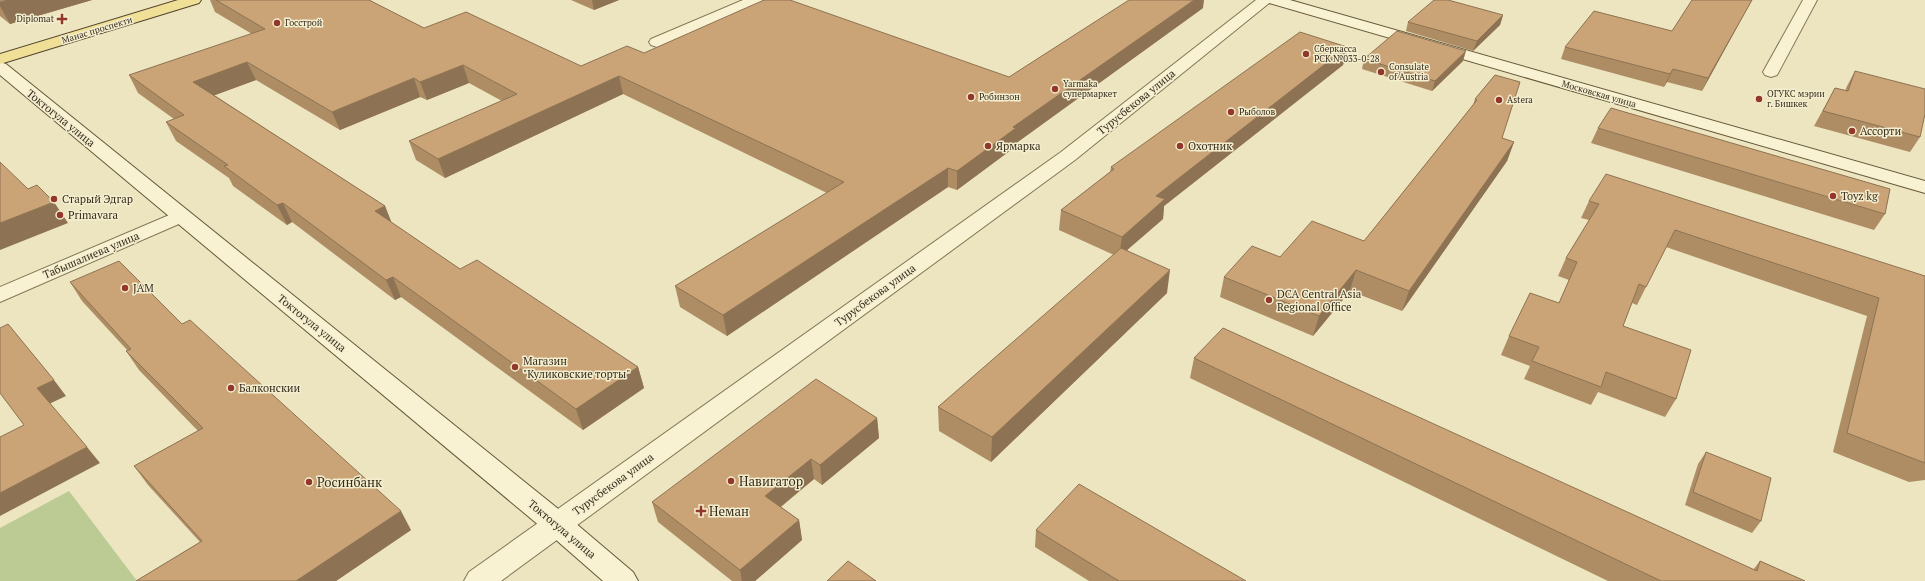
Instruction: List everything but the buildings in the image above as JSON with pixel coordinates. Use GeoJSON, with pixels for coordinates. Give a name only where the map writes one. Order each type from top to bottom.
{"type":"FeatureCollection","features":[{"type":"Feature","properties":{"kind":"main road","name":"Манас проспекти"},"geometry":{"type":"LineString","coordinates":[[0,59],[194,0]]}},
{"type":"Feature","properties":{"kind":"main road"},"geometry":{"type":"LineString","coordinates":[[657,42],[756,0]]}},
{"type":"Feature","properties":{"kind":"main road","name":"Турусбекова улица"},"geometry":{"type":"LineString","coordinates":[[479,581],[1068,156],[1248,12],[1266,0]]}},
{"type":"Feature","properties":{"kind":"main road","name":"Московская улица"},"geometry":{"type":"LineString","coordinates":[[1274,0],[1925,187]]}},
{"type":"Feature","properties":{"kind":"main road"},"geometry":{"type":"LineString","coordinates":[[1771,72],[1810,0]]}},
{"type":"Feature","properties":{"kind":"main road","name":"Токтогула улица"},"geometry":{"type":"LineString","coordinates":[[0,67],[557,524],[623,581]]}},
{"type":"Feature","properties":{"kind":"main road","name":"Табышалиева улица"},"geometry":{"type":"LineString","coordinates":[[0,295],[182,216]]}},
{"type":"Feature","properties":{"kind":"green space"},"geometry":{"type":"Polygon","coordinates":[[[69,491],[137,581],[0,581],[0,528],[69,491]]]}},
{"type":"Feature","properties":{"kind":"place","name":"Diplomat"},"geometry":{"type":"Point","coordinates":[62,19]}},
{"type":"Feature","properties":{"kind":"place","name":"Госстрой"},"geometry":{"type":"Point","coordinates":[277,23]}},
{"type":"Feature","properties":{"kind":"place","name":"Сберкасса РСК №033-0-28"},"geometry":{"type":"Point","coordinates":[1306,54]}},
{"type":"Feature","properties":{"kind":"place","name":"Consulate of Austria"},"geometry":{"type":"Point","coordinates":[1381,72]}},
{"type":"Feature","properties":{"kind":"place","name":"Yarmaka супермаркет"},"geometry":{"type":"Point","coordinates":[1055,89]}},
{"type":"Feature","properties":{"kind":"place","name":"Робинзон"},"geometry":{"type":"Point","coordinates":[971,97]}},
{"type":"Feature","properties":{"kind":"place","name":"ОГУКС мэрии г. Бишкек"},"geometry":{"type":"Point","coordinates":[1759,99]}},
{"type":"Feature","properties":{"kind":"place","name":"Astera"},"geometry":{"type":"Point","coordinates":[1499,100]}},
{"type":"Feature","properties":{"kind":"place","name":"Рыболов"},"geometry":{"type":"Point","coordinates":[1231,112]}},
{"type":"Feature","properties":{"kind":"place","name":"Ассорти"},"geometry":{"type":"Point","coordinates":[1852,131]}},
{"type":"Feature","properties":{"kind":"place","name":"Ярмарка"},"geometry":{"type":"Point","coordinates":[988,146]}},
{"type":"Feature","properties":{"kind":"place","name":"Охотник"},"geometry":{"type":"Point","coordinates":[1180,146]}},
{"type":"Feature","properties":{"kind":"place","name":"Toyz kg"},"geometry":{"type":"Point","coordinates":[1833,196]}},
{"type":"Feature","properties":{"kind":"place","name":"Старый Эдгар"},"geometry":{"type":"Point","coordinates":[54,199]}},
{"type":"Feature","properties":{"kind":"place","name":"Primavara"},"geometry":{"type":"Point","coordinates":[60,215]}},
{"type":"Feature","properties":{"kind":"place","name":"JAM"},"geometry":{"type":"Point","coordinates":[125,288]}},
{"type":"Feature","properties":{"kind":"place","name":"DCA Central Asia Regional Office"},"geometry":{"type":"Point","coordinates":[1269,300]}},
{"type":"Feature","properties":{"kind":"place","name":"Магазин \"Куликовские торты\""},"geometry":{"type":"Point","coordinates":[515,367]}},
{"type":"Feature","properties":{"kind":"place","name":"Балконскии"},"geometry":{"type":"Point","coordinates":[231,388]}},
{"type":"Feature","properties":{"kind":"place","name":"Навигатор"},"geometry":{"type":"Point","coordinates":[731,481]}},
{"type":"Feature","properties":{"kind":"place","name":"Росинбанк"},"geometry":{"type":"Point","coordinates":[309,482]}},
{"type":"Feature","properties":{"kind":"place","name":"Неман"},"geometry":{"type":"Point","coordinates":[701,511]}}]}
